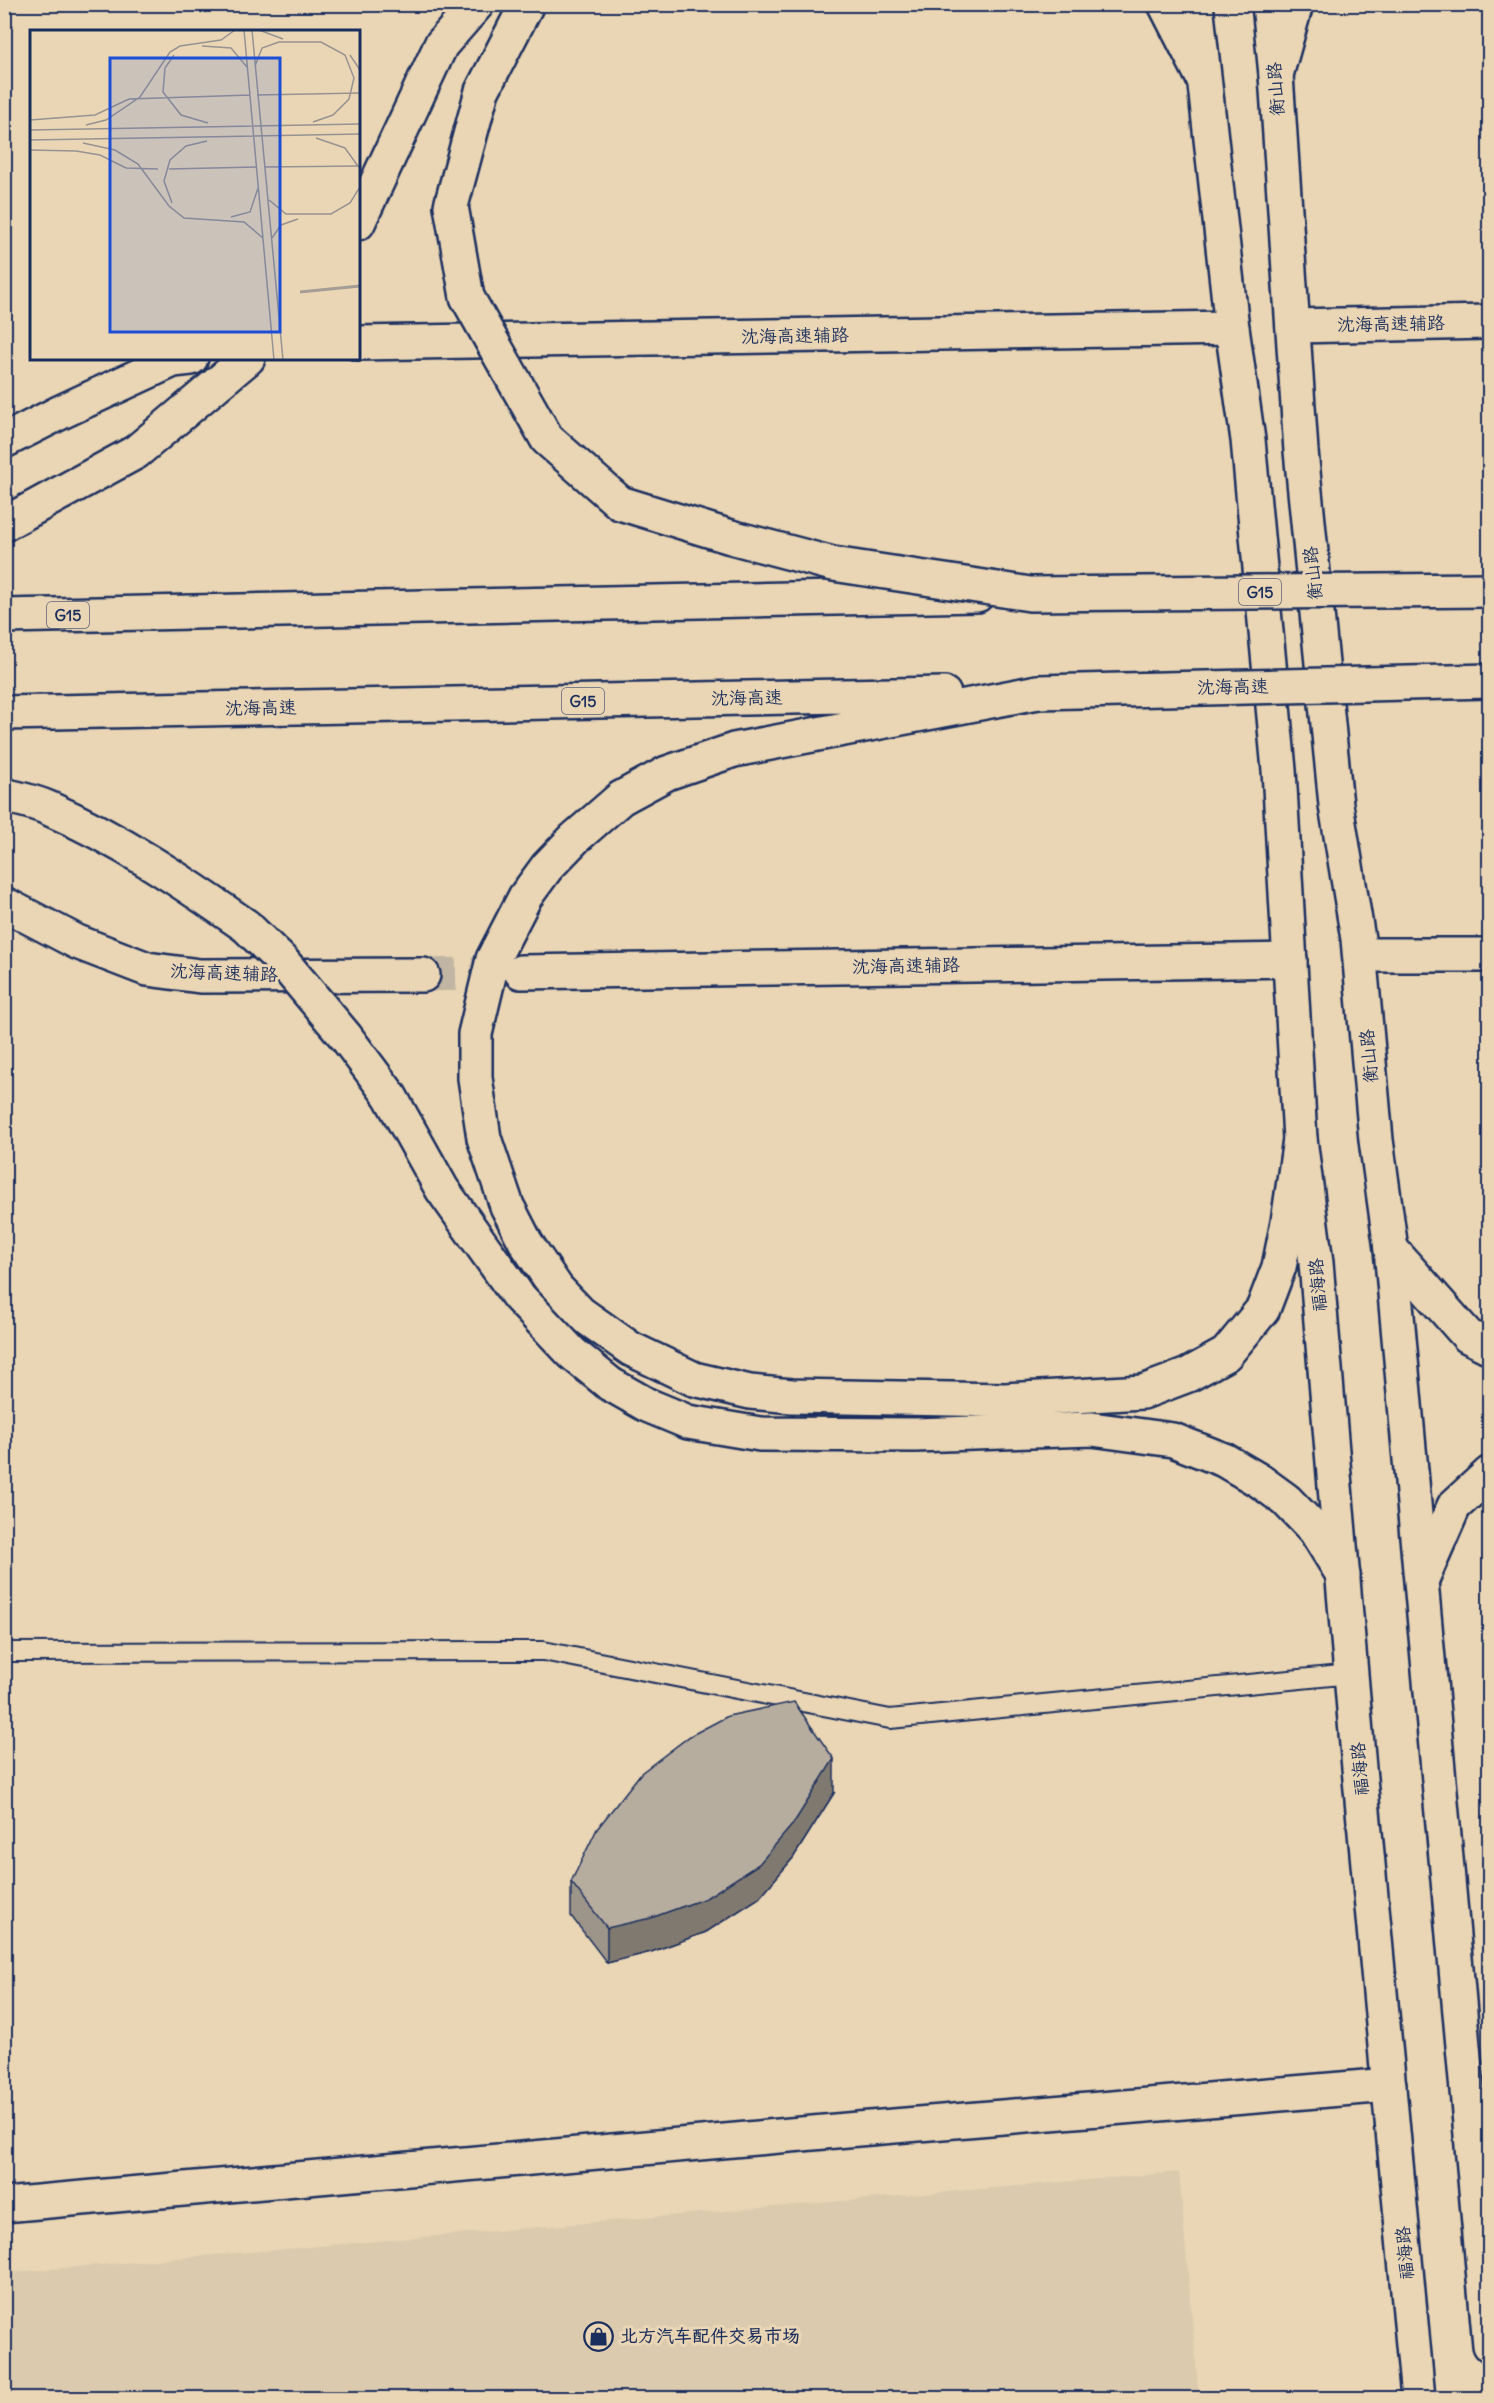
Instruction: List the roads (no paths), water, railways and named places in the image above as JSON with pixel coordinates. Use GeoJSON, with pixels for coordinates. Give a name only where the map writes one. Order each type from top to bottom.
{"type":"FeatureCollection","features":[{"type":"Feature","properties":{"kind":"main road"},"geometry":{"type":"LineString","coordinates":[[360,219],[441,45],[477,4]]}},
{"type":"Feature","properties":{"kind":"main road"},"geometry":{"type":"LineString","coordinates":[[527,4],[482,91],[451,206],[467,297],[547,439],[620,503],[731,537],[833,564],[1030,594]]}},
{"type":"Feature","properties":{"kind":"main road"},"geometry":{"type":"LineString","coordinates":[[1165,4],[1203,78]]}},
{"type":"Feature","properties":{"kind":"main road"},"geometry":{"type":"LineString","coordinates":[[1038,692],[734,750],[667,773],[621,798],[575,838],[547,867],[525,897],[493,959],[475,1034],[475,1078],[484,1138],[507,1206],[526,1243],[557,1289],[579,1313],[631,1349],[694,1379],[750,1392],[792,1396],[1005,1400],[1143,1392],[1188,1375],[1226,1354],[1263,1309],[1279,1267],[1300,1139],[1278,758],[1248,440],[1232,328],[1196,4]]}},
{"type":"Feature","properties":{"kind":"main road","name":"衡山路"},"geometry":{"type":"LineString","coordinates":[[1269,4],[1276,75],[1301,451],[1336,805],[1360,955],[1376,1140],[1391,1249]]}},
{"type":"Feature","properties":{"kind":"main road"},"geometry":{"type":"LineString","coordinates":[[1276,75],[1296,4]]}},
{"type":"Feature","properties":{"kind":"main road","name":"沈海高速辅路"},"geometry":{"type":"LineString","coordinates":[[1293,326],[1490,322]]}},
{"type":"Feature","properties":{"kind":"main road","name":"沈海高速辅路"},"geometry":{"type":"LineString","coordinates":[[360,343],[1232,328]]}},
{"type":"Feature","properties":{"kind":"main road"},"geometry":{"type":"LineString","coordinates":[[4,441],[173,360]]}},
{"type":"Feature","properties":{"kind":"main road"},"geometry":{"type":"LineString","coordinates":[[4,524],[136,452],[246,360]]}},
{"type":"Feature","properties":{"kind":"main road","name":"G15"},"geometry":{"type":"LineString","coordinates":[[4,615],[1030,594],[1490,590]]}},
{"type":"Feature","properties":{"kind":"main road","name":"沈海高速"},"geometry":{"type":"LineString","coordinates":[[4,713],[1490,681]]}},
{"type":"Feature","properties":{"kind":"main road"},"geometry":{"type":"LineString","coordinates":[[4,795],[47,808],[127,848],[193,888],[246,926],[290,970],[346,1036],[390,1096],[442,1189],[518,1296],[572,1353],[610,1384],[647,1405],[688,1422],[760,1434],[915,1435],[1092,1429],[1173,1440],[1224,1460],[1260,1481],[1286,1500],[1315,1530],[1343,1575]]}},
{"type":"Feature","properties":{"kind":"main road","name":"沈海高速辅路"},"geometry":{"type":"LineString","coordinates":[[4,904],[77,942],[147,969],[200,976],[423,975]]}},
{"type":"Feature","properties":{"kind":"main road"},"geometry":{"type":"LineString","coordinates":[[1360,955],[1490,955]]}},
{"type":"Feature","properties":{"kind":"main road","name":"沈海高速辅路"},"geometry":{"type":"LineString","coordinates":[[521,972],[1290,960]]}},
{"type":"Feature","properties":{"kind":"main road","name":"福海路"},"geometry":{"type":"LineString","coordinates":[[1300,1139],[1316,1263],[1351,1674],[1418,2398]]}},
{"type":"Feature","properties":{"kind":"main road"},"geometry":{"type":"LineString","coordinates":[[1391,1249],[1468,1336],[1490,1347]]}},
{"type":"Feature","properties":{"kind":"main road"},"geometry":{"type":"LineString","coordinates":[[1391,1249],[1490,2345]]}},
{"type":"Feature","properties":{"kind":"main road"},"geometry":{"type":"LineString","coordinates":[[1422,1580],[1454,1506],[1490,1473]]}},
{"type":"Feature","properties":{"kind":"main road"},"geometry":{"type":"LineString","coordinates":[[4,2205],[858,2129],[1389,2085]]}},
{"type":"Feature","properties":{"kind":"lane"},"geometry":{"type":"LineString","coordinates":[[4,1652],[543,1651],[890,1719],[1351,1674]]}},
{"type":"Feature","properties":{"kind":"tunnel"},"geometry":{"type":"LineString","coordinates":[[423,975],[517,973]]}},
{"type":"Feature","properties":{"kind":"place","name":"北方汽车配件交易市场"},"geometry":{"type":"Point","coordinates":[599,2336]}}]}
